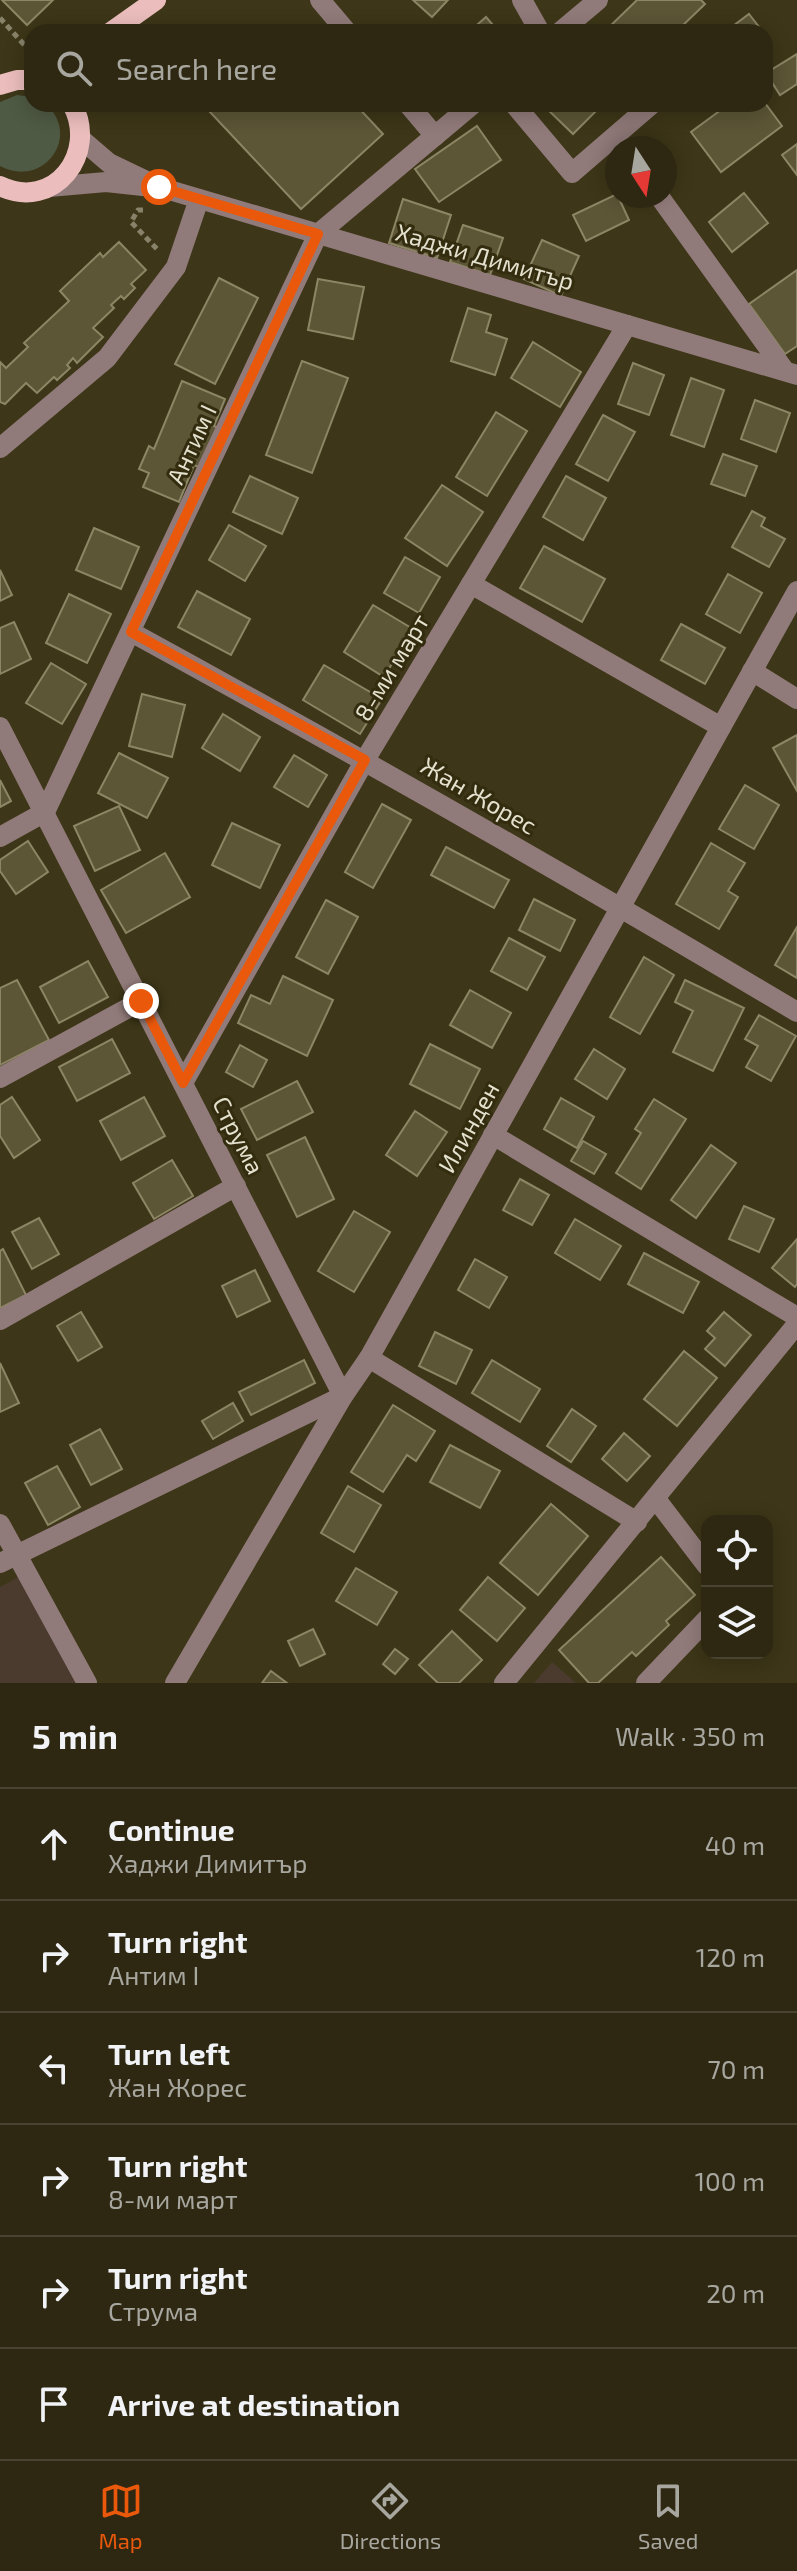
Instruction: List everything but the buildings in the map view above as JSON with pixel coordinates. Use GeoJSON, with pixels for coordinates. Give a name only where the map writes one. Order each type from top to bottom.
{"type":"FeatureCollection","features":[{"type":"Feature","properties":{"kind":"main road"},"geometry":{"type":"LineString","coordinates":[[123,24],[150,5]]}},
{"type":"Feature","properties":{"kind":"main road"},"geometry":{"type":"LineString","coordinates":[[133,24],[150,5]]}},
{"type":"Feature","properties":{"kind":"main road"},"geometry":{"type":"LineString","coordinates":[[2,84],[24,75]]}},
{"type":"Feature","properties":{"kind":"main road"},"geometry":{"type":"LineString","coordinates":[[2,84],[24,81]]}},
{"type":"Feature","properties":{"kind":"main road"},"geometry":{"type":"LineString","coordinates":[[0,203],[59,181],[74,164],[81,139],[78,112]]}},
{"type":"Feature","properties":{"kind":"main road"},"geometry":{"type":"LineString","coordinates":[[0,186],[39,189]]}},
{"type":"Feature","properties":{"kind":"street"},"geometry":{"type":"LineString","coordinates":[[320,0],[340,24]]}},
{"type":"Feature","properties":{"kind":"street"},"geometry":{"type":"LineString","coordinates":[[522,0],[536,24]]}},
{"type":"Feature","properties":{"kind":"street"},"geometry":{"type":"LineString","coordinates":[[570,24],[598,0]]}},
{"type":"Feature","properties":{"kind":"street"},"geometry":{"type":"LineString","coordinates":[[415,112],[435,136]]}},
{"type":"Feature","properties":{"kind":"street","name":"Антим I"},"geometry":{"type":"LineString","coordinates":[[45,812],[318,234],[464,112]]}},
{"type":"Feature","properties":{"kind":"street"},"geometry":{"type":"LineString","coordinates":[[521,112],[572,173],[605,152]]}},
{"type":"Feature","properties":{"kind":"street"},"geometry":{"type":"LineString","coordinates":[[625,136],[645,112]]}},
{"type":"Feature","properties":{"kind":"street"},"geometry":{"type":"LineString","coordinates":[[81,139],[109,163],[159,187]]}},
{"type":"Feature","properties":{"kind":"street"},"geometry":{"type":"LineString","coordinates":[[39,189],[106,182],[159,187]]}},
{"type":"Feature","properties":{"kind":"street","name":"Хаджи Димитър"},"geometry":{"type":"LineString","coordinates":[[159,187],[791,373]]}},
{"type":"Feature","properties":{"kind":"street"},"geometry":{"type":"LineString","coordinates":[[0,448],[107,358],[176,267],[199,199]]}},
{"type":"Feature","properties":{"kind":"street"},"geometry":{"type":"LineString","coordinates":[[668,208],[791,373]]}},
{"type":"Feature","properties":{"kind":"street","name":"8-ми март"},"geometry":{"type":"LineString","coordinates":[[183,1083],[365,760],[627,325]]}},
{"type":"Feature","properties":{"kind":"street"},"geometry":{"type":"LineString","coordinates":[[471,584],[721,727]]}},
{"type":"Feature","properties":{"kind":"street","name":"Илинден"},"geometry":{"type":"LineString","coordinates":[[175,1683],[343,1396],[369,1358],[797,591]]}},
{"type":"Feature","properties":{"kind":"street","name":"Жан Жорес"},"geometry":{"type":"LineString","coordinates":[[131,632],[365,760],[622,907],[797,1012]]}},
{"type":"Feature","properties":{"kind":"street"},"geometry":{"type":"LineString","coordinates":[[752,671],[797,699]]}},
{"type":"Feature","properties":{"kind":"street","name":"Струма"},"geometry":{"type":"LineString","coordinates":[[0,727],[343,1396]]}},
{"type":"Feature","properties":{"kind":"street"},"geometry":{"type":"LineString","coordinates":[[0,837],[45,812]]}},
{"type":"Feature","properties":{"kind":"street"},"geometry":{"type":"LineString","coordinates":[[0,1078],[141,1001]]}},
{"type":"Feature","properties":{"kind":"street"},"geometry":{"type":"LineString","coordinates":[[493,1135],[797,1317]]}},
{"type":"Feature","properties":{"kind":"street"},"geometry":{"type":"LineString","coordinates":[[0,1320],[236,1186]]}},
{"type":"Feature","properties":{"kind":"street"},"geometry":{"type":"LineString","coordinates":[[504,1683],[797,1324]]}},
{"type":"Feature","properties":{"kind":"street"},"geometry":{"type":"LineString","coordinates":[[369,1358],[637,1522]]}},
{"type":"Feature","properties":{"kind":"street"},"geometry":{"type":"LineString","coordinates":[[8,1559],[343,1396]]}},
{"type":"Feature","properties":{"kind":"street"},"geometry":{"type":"LineString","coordinates":[[656,1499],[701,1558]]}},
{"type":"Feature","properties":{"kind":"street"},"geometry":{"type":"LineString","coordinates":[[0,1524],[8,1559],[87,1683]]}},
{"type":"Feature","properties":{"kind":"street"},"geometry":{"type":"LineString","coordinates":[[646,1683],[701,1625]]}},
{"type":"Feature","properties":{"kind":"path"},"geometry":{"type":"LineString","coordinates":[[0,18],[24,45]]}},
{"type":"Feature","properties":{"kind":"path"},"geometry":{"type":"LineString","coordinates":[[152,208],[138,210],[131,222],[176,267]]}},
{"type":"Feature","properties":{"kind":"shaded area"},"geometry":{"type":"Polygon","coordinates":[[[26,1573],[87,1683],[0,1683],[0,1587],[26,1573]]]}},
{"type":"Feature","properties":{"kind":"shaded area"},"geometry":{"type":"Polygon","coordinates":[[[552,1662],[576,1683],[534,1683],[552,1662]]]}},
{"type":"Feature","properties":{"kind":"green space"},"geometry":{"type":"Polygon","coordinates":[[[17,95],[24,96],[24,112],[52,112],[56,117],[60,131],[59,144],[53,156],[43,165],[30,171],[0,166],[0,102],[17,95]]]}},
{"type":"Feature","properties":{"kind":"route"},"geometry":{"type":"LineString","coordinates":[[141,1001],[183,1083],[365,760],[131,632],[318,234],[159,187]]}}]}
